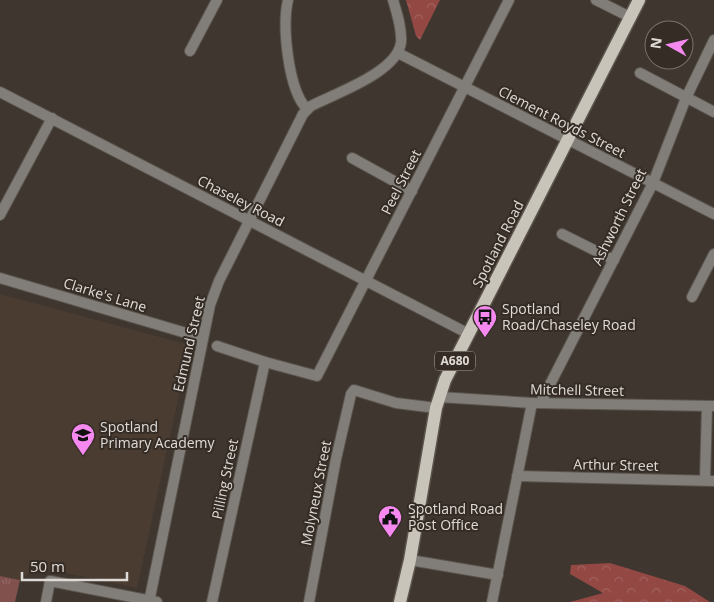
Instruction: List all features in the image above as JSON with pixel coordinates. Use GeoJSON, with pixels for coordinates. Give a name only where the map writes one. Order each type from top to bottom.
{"type":"FeatureCollection","features":[{"type":"Feature","properties":{"kind":"main road","name":"Spotland Road"},"geometry":{"type":"LineString","coordinates":[[400,602],[410,560],[438,402],[445,380],[638,0]]}},
{"type":"Feature","properties":{"kind":"street"},"geometry":{"type":"LineString","coordinates":[[190,51],[217,0]]}},
{"type":"Feature","properties":{"kind":"street"},"geometry":{"type":"LineString","coordinates":[[288,0],[285,19],[292,75],[299,100],[307,109],[385,68],[398,53],[401,32],[393,0]]}},
{"type":"Feature","properties":{"kind":"street","name":"Peel Street"},"geometry":{"type":"LineString","coordinates":[[265,362],[317,376],[509,0]]}},
{"type":"Feature","properties":{"kind":"street"},"geometry":{"type":"LineString","coordinates":[[596,0],[630,17]]}},
{"type":"Feature","properties":{"kind":"street","name":"Ashworth Street"},"geometry":{"type":"LineString","coordinates":[[492,602],[517,476],[536,403],[614,260],[653,183],[686,98],[714,40]]}},
{"type":"Feature","properties":{"kind":"street","name":"Clement Royds Street"},"geometry":{"type":"LineString","coordinates":[[398,53],[714,214]]}},
{"type":"Feature","properties":{"kind":"street"},"geometry":{"type":"LineString","coordinates":[[640,72],[714,112]]}},
{"type":"Feature","properties":{"kind":"street","name":"Chaseley Road"},"geometry":{"type":"LineString","coordinates":[[0,92],[469,334]]}},
{"type":"Feature","properties":{"kind":"street","name":"Edmund Street"},"geometry":{"type":"LineString","coordinates":[[152,601],[210,305],[219,281],[307,109]]}},
{"type":"Feature","properties":{"kind":"street"},"geometry":{"type":"LineString","coordinates":[[0,215],[52,118]]}},
{"type":"Feature","properties":{"kind":"street"},"geometry":{"type":"LineString","coordinates":[[352,158],[412,191]]}},
{"type":"Feature","properties":{"kind":"street"},"geometry":{"type":"LineString","coordinates":[[562,234],[614,260]]}},
{"type":"Feature","properties":{"kind":"street"},"geometry":{"type":"LineString","coordinates":[[692,297],[714,254]]}},
{"type":"Feature","properties":{"kind":"street","name":"Clarke's Lane"},"geometry":{"type":"LineString","coordinates":[[0,278],[203,338]]}},
{"type":"Feature","properties":{"kind":"street"},"geometry":{"type":"LineString","coordinates":[[217,346],[265,362]]}},
{"type":"Feature","properties":{"kind":"street","name":"Pilling Street"},"geometry":{"type":"LineString","coordinates":[[212,602],[265,362]]}},
{"type":"Feature","properties":{"kind":"street","name":"Molyneux Street"},"geometry":{"type":"LineString","coordinates":[[309,602],[348,399],[354,390],[396,403],[438,402]]}},
{"type":"Feature","properties":{"kind":"street","name":"Mitchell Street"},"geometry":{"type":"LineString","coordinates":[[438,402],[710,406]]}},
{"type":"Feature","properties":{"kind":"street"},"geometry":{"type":"LineString","coordinates":[[710,406],[710,480]]}},
{"type":"Feature","properties":{"kind":"street","name":"Arthur Street"},"geometry":{"type":"LineString","coordinates":[[517,476],[710,480]]}},
{"type":"Feature","properties":{"kind":"street"},"geometry":{"type":"LineString","coordinates":[[410,560],[498,575]]}},
{"type":"Feature","properties":{"kind":"street"},"geometry":{"type":"LineString","coordinates":[[46,602],[50,580],[152,601]]}},
{"type":"Feature","properties":{"kind":"shaded area","name":"Spotland Primary Academy"},"geometry":{"type":"Polygon","coordinates":[[[0,294],[190,345],[137,588],[38,567],[20,580],[0,576],[0,294]]]}},
{"type":"Feature","properties":{"kind":"green space"},"geometry":{"type":"Polygon","coordinates":[[[406,0],[440,0],[420,40],[416,36],[406,0]]]}},
{"type":"Feature","properties":{"kind":"green space"},"geometry":{"type":"Polygon","coordinates":[[[610,563],[685,586],[710,602],[570,602],[603,593],[570,574],[571,565],[610,563]]]}},
{"type":"Feature","properties":{"kind":"green space"},"geometry":{"type":"Polygon","coordinates":[[[0,576],[20,580],[15,602],[0,602],[0,576]]]}},
{"type":"Feature","properties":{"kind":"place","name":"Spotland Road/Chaseley Road"},"geometry":{"type":"Point","coordinates":[485,338]}},
{"type":"Feature","properties":{"kind":"place","name":"Spotland Primary Academy"},"geometry":{"type":"Point","coordinates":[83,456]}},
{"type":"Feature","properties":{"kind":"place","name":"Spotland Road Post Office"},"geometry":{"type":"Point","coordinates":[390,538]}}]}
